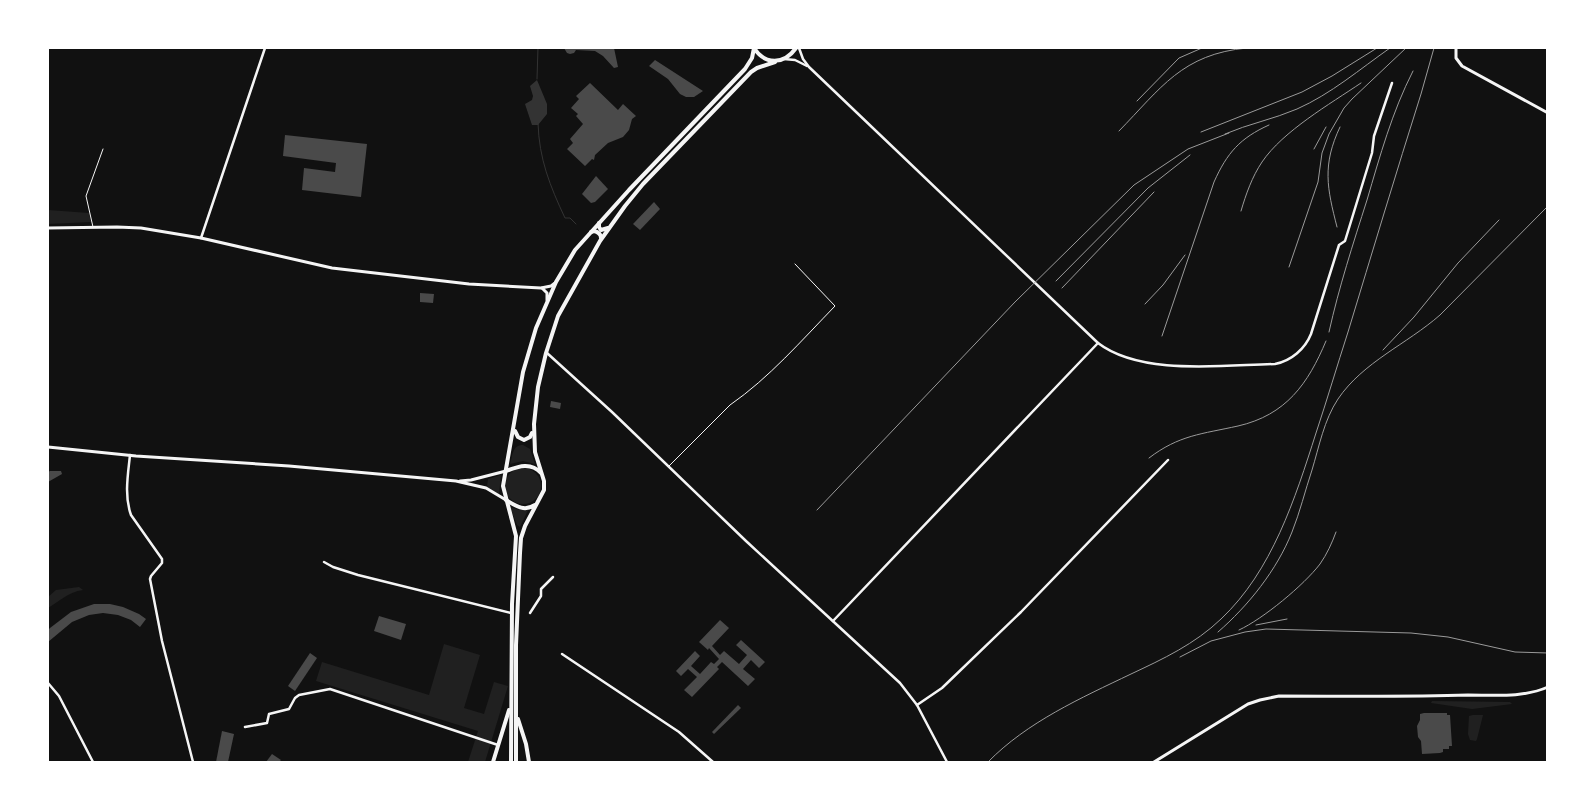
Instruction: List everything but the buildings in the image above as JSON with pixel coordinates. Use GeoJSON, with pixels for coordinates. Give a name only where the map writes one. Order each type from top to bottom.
{"type":"FeatureCollection","features":[{"type":"Feature","properties":{"kind":"main road"},"geometry":{"type":"LineString","coordinates":[[754,48],[762,58],[775,62]]}},
{"type":"Feature","properties":{"kind":"main road"},"geometry":{"type":"LineString","coordinates":[[511,762],[511,613],[512,569],[516,536],[503,486],[525,364],[536,328],[556,282],[572,254],[600,221],[745,69],[752,58],[754,48]]}},
{"type":"Feature","properties":{"kind":"main road"},"geometry":{"type":"LineString","coordinates":[[516,762],[516,645],[521,538],[544,490],[544,481],[536,453],[534,431],[538,387],[546,353],[558,316],[600,241],[643,184],[751,72],[784,59],[796,48]]}},
{"type":"Feature","properties":{"kind":"main road"},"geometry":{"type":"LineString","coordinates":[[600,221],[598,225],[600,229],[609,228]]}},
{"type":"Feature","properties":{"kind":"main road"},"geometry":{"type":"LineString","coordinates":[[590,233],[597,232],[601,236],[600,241]]}},
{"type":"Feature","properties":{"kind":"main road"},"geometry":{"type":"LineString","coordinates":[[514,429],[518,437],[524,440],[530,437],[534,431]]}},
{"type":"Feature","properties":{"kind":"main road"},"geometry":{"type":"LineString","coordinates":[[506,471],[528,466],[538,470],[542,475]]}},
{"type":"Feature","properties":{"kind":"main road"},"geometry":{"type":"LineString","coordinates":[[506,500],[521,508],[532,507],[539,501]]}},
{"type":"Feature","properties":{"kind":"main road"},"geometry":{"type":"LineString","coordinates":[[493,762],[510,704]]}},
{"type":"Feature","properties":{"kind":"main road"},"geometry":{"type":"LineString","coordinates":[[517,715],[526,744],[529,762]]}},
{"type":"Feature","properties":{"kind":"street"},"geometry":{"type":"LineString","coordinates":[[201,238],[265,48]]}},
{"type":"Feature","properties":{"kind":"street"},"geometry":{"type":"LineString","coordinates":[[800,48],[803,59],[809,67],[1098,343],[1110,350],[1139,361],[1170,366],[1275,364],[1286,361],[1307,343],[1339,245],[1345,241],[1372,153],[1374,136],[1392,82]]}},
{"type":"Feature","properties":{"kind":"street"},"geometry":{"type":"LineString","coordinates":[[1456,48],[1456,58],[1462,66],[1548,113]]}},
{"type":"Feature","properties":{"kind":"street"},"geometry":{"type":"LineString","coordinates":[[784,59],[795,60],[809,67]]}},
{"type":"Feature","properties":{"kind":"street"},"geometry":{"type":"LineString","coordinates":[[48,228],[130,227],[201,238],[332,268],[468,284],[541,288],[551,286],[556,282]]}},
{"type":"Feature","properties":{"kind":"street"},"geometry":{"type":"LineString","coordinates":[[541,288],[547,294],[547,302]]}},
{"type":"Feature","properties":{"kind":"street"},"geometry":{"type":"LineString","coordinates":[[832,621],[1098,343]]}},
{"type":"Feature","properties":{"kind":"street"},"geometry":{"type":"LineString","coordinates":[[546,353],[669,466],[746,542],[900,683],[918,705],[947,762]]}},
{"type":"Feature","properties":{"kind":"street"},"geometry":{"type":"LineString","coordinates":[[48,447],[456,481],[486,488],[506,500]]}},
{"type":"Feature","properties":{"kind":"street"},"geometry":{"type":"LineString","coordinates":[[130,455],[128,504],[131,515],[162,559],[162,563],[150,579],[162,641],[193,762]]}},
{"type":"Feature","properties":{"kind":"street"},"geometry":{"type":"LineString","coordinates":[[918,705],[942,688],[1021,612],[1168,460]]}},
{"type":"Feature","properties":{"kind":"street"},"geometry":{"type":"LineString","coordinates":[[456,481],[471,480],[506,471]]}},
{"type":"Feature","properties":{"kind":"street"},"geometry":{"type":"LineString","coordinates":[[324,562],[358,575],[511,613]]}},
{"type":"Feature","properties":{"kind":"street"},"geometry":{"type":"LineString","coordinates":[[530,613],[541,596],[541,590],[553,577]]}},
{"type":"Feature","properties":{"kind":"street"},"geometry":{"type":"LineString","coordinates":[[562,654],[679,732],[713,762]]}},
{"type":"Feature","properties":{"kind":"street"},"geometry":{"type":"LineString","coordinates":[[48,683],[56,692],[92,762]]}},
{"type":"Feature","properties":{"kind":"street"},"geometry":{"type":"LineString","coordinates":[[1154,762],[1248,704],[1279,696],[1519,694],[1538,691],[1548,687]]}},
{"type":"Feature","properties":{"kind":"street"},"geometry":{"type":"LineString","coordinates":[[245,727],[267,723],[269,714],[289,709],[295,698],[299,695],[330,689],[499,745]]}},
{"type":"Feature","properties":{"kind":"lane"},"geometry":{"type":"LineString","coordinates":[[93,227],[86,196],[103,149]]}},
{"type":"Feature","properties":{"kind":"lane"},"geometry":{"type":"LineString","coordinates":[[669,466],[730,405],[787,355],[835,306],[795,264]]}},
{"type":"Feature","properties":{"kind":"shaded area"},"geometry":{"type":"Polygon","coordinates":[[[537,80],[547,104],[547,114],[538,125],[532,125],[525,104],[532,100],[533,96],[530,86],[537,80]]]}},
{"type":"Feature","properties":{"kind":"shaded area"},"geometry":{"type":"Polygon","coordinates":[[[48,210],[89,213],[91,222],[48,224],[48,210]]]}},
{"type":"Feature","properties":{"kind":"shaded area"},"geometry":{"type":"Polygon","coordinates":[[[519,445],[530,449],[535,464],[523,461],[510,464],[515,449],[519,445]]]}},
{"type":"Feature","properties":{"kind":"shaded area"},"geometry":{"type":"Polygon","coordinates":[[[523,468],[535,474],[541,486],[535,498],[523,504],[511,498],[505,486],[511,474],[523,468]]]}},
{"type":"Feature","properties":{"kind":"shaded area"},"geometry":{"type":"Polygon","coordinates":[[[501,475],[499,494],[487,487],[488,479],[501,475]]]}},
{"type":"Feature","properties":{"kind":"shaded area"},"geometry":{"type":"Polygon","coordinates":[[[510,507],[528,510],[520,527],[517,525],[510,507]]]}},
{"type":"Feature","properties":{"kind":"shaded area"},"geometry":{"type":"Polygon","coordinates":[[[79,587],[83,590],[68,595],[48,608],[48,597],[56,590],[79,587]]]}},
{"type":"Feature","properties":{"kind":"shaded area"},"geometry":{"type":"Polygon","coordinates":[[[444,644],[480,655],[464,708],[484,714],[494,682],[508,686],[485,762],[468,762],[478,731],[316,681],[322,662],[429,695],[444,644]]]}},
{"type":"Feature","properties":{"kind":"shaded area"},"geometry":{"type":"Polygon","coordinates":[[[1432,701],[1510,702],[1512,704],[1472,709],[1431,703],[1432,701]]]}},
{"type":"Feature","properties":{"kind":"shaded area"},"geometry":{"type":"Polygon","coordinates":[[[1483,715],[1476,741],[1470,740],[1468,734],[1469,716],[1483,715]]]}},
{"type":"Feature","properties":{"kind":"waterway"},"geometry":{"type":"LineString","coordinates":[[537,79],[538,48]]}},
{"type":"Feature","properties":{"kind":"waterway"},"geometry":{"type":"LineString","coordinates":[[538,123],[543,160],[550,183],[565,218],[570,218],[576,224]]}},
{"type":"Feature","properties":{"kind":"railway"},"geometry":{"type":"LineString","coordinates":[[1137,101],[1179,58],[1202,48]]}},
{"type":"Feature","properties":{"kind":"railway"},"geometry":{"type":"LineString","coordinates":[[1119,131],[1161,87],[1189,66],[1205,57],[1247,48]]}},
{"type":"Feature","properties":{"kind":"railway"},"geometry":{"type":"LineString","coordinates":[[1201,132],[1302,92],[1377,48]]}},
{"type":"Feature","properties":{"kind":"railway"},"geometry":{"type":"LineString","coordinates":[[1225,134],[1288,113],[1310,103],[1390,48]]}},
{"type":"Feature","properties":{"kind":"railway"},"geometry":{"type":"LineString","coordinates":[[1289,267],[1318,182],[1322,153],[1329,134],[1344,108],[1352,99],[1406,48]]}},
{"type":"Feature","properties":{"kind":"railway"},"geometry":{"type":"LineString","coordinates":[[988,762],[1020,735],[1055,712],[1167,657],[1190,643],[1221,619],[1239,600],[1254,579],[1280,533],[1299,483],[1348,332],[1434,48]]}},
{"type":"Feature","properties":{"kind":"railway"},"geometry":{"type":"LineString","coordinates":[[1329,332],[1346,266],[1382,151],[1399,102],[1413,71]]}},
{"type":"Feature","properties":{"kind":"railway"},"geometry":{"type":"LineString","coordinates":[[1241,211],[1255,174],[1271,151],[1294,129],[1361,83]]}},
{"type":"Feature","properties":{"kind":"railway"},"geometry":{"type":"LineString","coordinates":[[1162,336],[1219,172],[1229,155],[1242,141],[1269,125]]}},
{"type":"Feature","properties":{"kind":"railway"},"geometry":{"type":"LineString","coordinates":[[1314,149],[1326,127]]}},
{"type":"Feature","properties":{"kind":"railway"},"geometry":{"type":"LineString","coordinates":[[1337,227],[1328,177],[1331,153],[1340,127]]}},
{"type":"Feature","properties":{"kind":"railway"},"geometry":{"type":"LineString","coordinates":[[817,510],[1015,302],[1134,185],[1188,149],[1229,133]]}},
{"type":"Feature","properties":{"kind":"railway"},"geometry":{"type":"LineString","coordinates":[[1056,281],[1148,188],[1190,155]]}},
{"type":"Feature","properties":{"kind":"railway"},"geometry":{"type":"LineString","coordinates":[[1062,288],[1154,192]]}},
{"type":"Feature","properties":{"kind":"railway"},"geometry":{"type":"LineString","coordinates":[[1218,632],[1251,599],[1270,573],[1286,546],[1298,517],[1325,425],[1333,407],[1348,386],[1360,374],[1440,315],[1548,206]]}},
{"type":"Feature","properties":{"kind":"railway"},"geometry":{"type":"LineString","coordinates":[[1383,350],[1414,317],[1458,263],[1499,220]]}},
{"type":"Feature","properties":{"kind":"railway"},"geometry":{"type":"LineString","coordinates":[[1145,304],[1163,285],[1185,255]]}},
{"type":"Feature","properties":{"kind":"railway"},"geometry":{"type":"LineString","coordinates":[[1149,458],[1170,444],[1191,436],[1255,421],[1282,406],[1303,384],[1326,341]]}},
{"type":"Feature","properties":{"kind":"railway"},"geometry":{"type":"LineString","coordinates":[[1239,630],[1271,610],[1304,582],[1323,560],[1336,532]]}},
{"type":"Feature","properties":{"kind":"railway"},"geometry":{"type":"LineString","coordinates":[[1256,625],[1287,619]]}},
{"type":"Feature","properties":{"kind":"railway"},"geometry":{"type":"LineString","coordinates":[[1180,657],[1211,641],[1245,632],[1266,629],[1411,633],[1448,637],[1515,652],[1548,653]]}}]}
